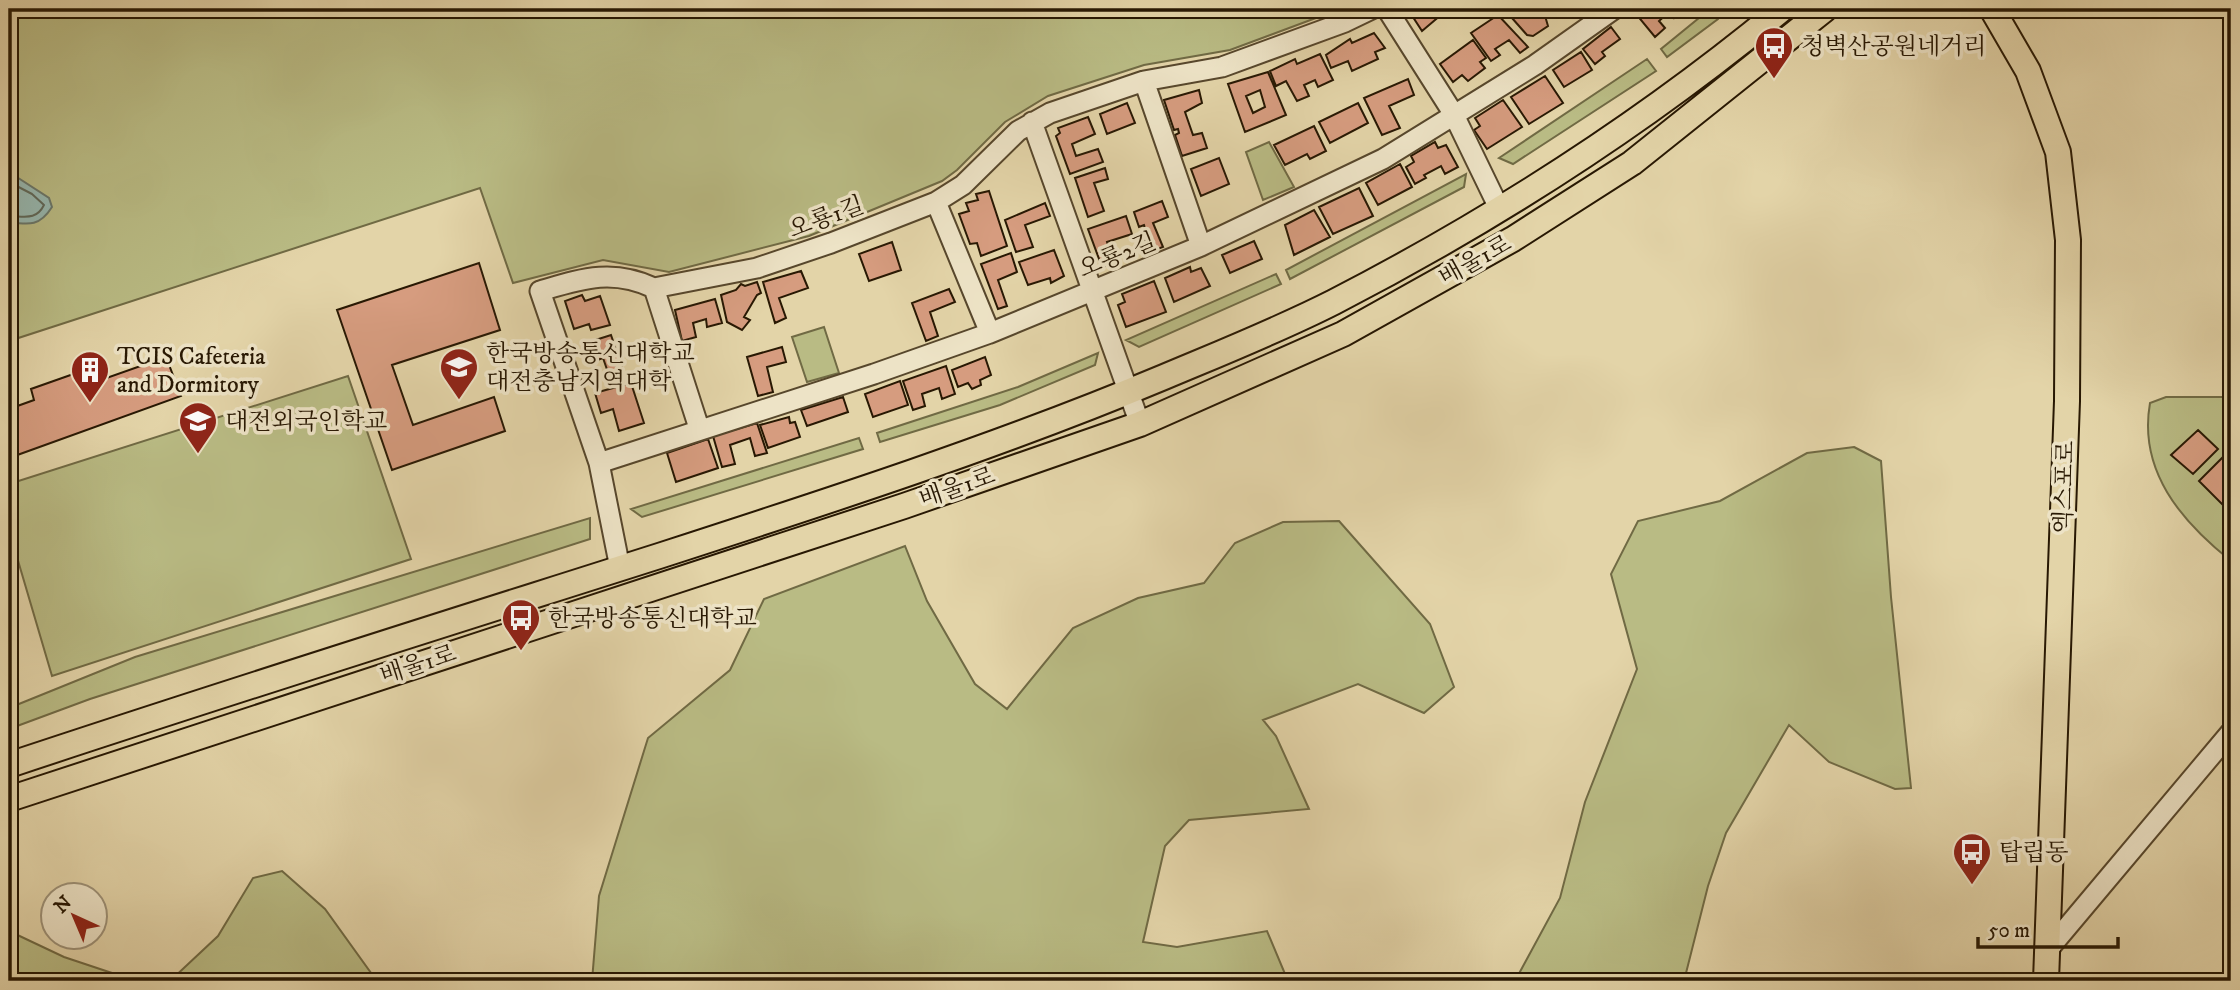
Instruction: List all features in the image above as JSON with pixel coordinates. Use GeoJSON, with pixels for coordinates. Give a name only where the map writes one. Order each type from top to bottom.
{"type":"FeatureCollection","features":[{"type":"Feature","properties":{"kind":"main road","name":"배울1로"},"geometry":{"type":"LineString","coordinates":[[9,765],[896,479],[1129,392],[1250,342],[1333,302],[1500,210],[1608,140],[1728,53],[1782,9]]}},
{"type":"Feature","properties":{"kind":"main road","name":"배울1로"},"geometry":{"type":"LineString","coordinates":[[9,799],[904,506],[1140,425],[1343,334],[1513,239],[1632,163],[1825,9]]}},
{"type":"Feature","properties":{"kind":"main road","name":"엑스포로"},"geometry":{"type":"LineString","coordinates":[[1992,9],[2028,71],[2058,152],[2068,240],[2067,414],[2046,981]]}},
{"type":"Feature","properties":{"kind":"street","name":"오룡1길"},"geometry":{"type":"LineString","coordinates":[[620,568],[599,463],[540,291],[597,275],[638,281],[653,288],[757,268],[831,243],[936,202],[962,185],[1018,131],[1032,122],[1081,101],[1144,81],[1222,67],[1345,22],[1372,9]]}},
{"type":"Feature","properties":{"kind":"street"},"geometry":{"type":"LineString","coordinates":[[1387,9],[1453,113],[1500,210]]}},
{"type":"Feature","properties":{"kind":"street","name":"오룡2길"},"geometry":{"type":"LineString","coordinates":[[599,463],[699,428],[874,374],[990,333],[1202,246],[1382,159],[1535,65],[1614,9]]}},
{"type":"Feature","properties":{"kind":"street"},"geometry":{"type":"LineString","coordinates":[[1144,81],[1202,246]]}},
{"type":"Feature","properties":{"kind":"street"},"geometry":{"type":"LineString","coordinates":[[1032,122],[1140,425]]}},
{"type":"Feature","properties":{"kind":"street"},"geometry":{"type":"LineString","coordinates":[[936,202],[990,333]]}},
{"type":"Feature","properties":{"kind":"street"},"geometry":{"type":"LineString","coordinates":[[653,288],[699,428]]}},
{"type":"Feature","properties":{"kind":"street"},"geometry":{"type":"LineString","coordinates":[[2047,951],[2231,732]]}},
{"type":"Feature","properties":{"kind":"green space"},"geometry":{"type":"Polygon","coordinates":[[[9,9],[1340,9],[1230,50],[1144,65],[1048,96],[1005,122],[957,170],[942,181],[809,236],[669,272],[603,260],[513,283],[480,188],[9,341],[9,9]]]}},
{"type":"Feature","properties":{"kind":"green space"},"geometry":{"type":"Polygon","coordinates":[[[1710,9],[1725,9],[1718,19],[1667,57],[1661,49],[1710,9]]]}},
{"type":"Feature","properties":{"kind":"green space"},"geometry":{"type":"Polygon","coordinates":[[[1647,59],[1656,71],[1513,164],[1499,158],[1647,59]]]}},
{"type":"Feature","properties":{"kind":"green space"},"geometry":{"type":"Polygon","coordinates":[[[1269,142],[1294,187],[1263,200],[1246,152],[1269,142]]]}},
{"type":"Feature","properties":{"kind":"green space"},"geometry":{"type":"Polygon","coordinates":[[[1466,174],[1464,187],[1290,279],[1286,270],[1466,174]]]}},
{"type":"Feature","properties":{"kind":"green space"},"geometry":{"type":"Polygon","coordinates":[[[1276,274],[1281,284],[1139,347],[1126,340],[1276,274]]]}},
{"type":"Feature","properties":{"kind":"green space"},"geometry":{"type":"Polygon","coordinates":[[[824,327],[839,373],[807,382],[792,337],[824,327]]]}},
{"type":"Feature","properties":{"kind":"green space"},"geometry":{"type":"Polygon","coordinates":[[[1098,353],[1095,365],[1000,405],[880,442],[877,433],[1018,387],[1098,353]]]}},
{"type":"Feature","properties":{"kind":"green space"},"geometry":{"type":"Polygon","coordinates":[[[348,376],[411,559],[52,676],[9,530],[9,484],[348,376]]]}},
{"type":"Feature","properties":{"kind":"green space"},"geometry":{"type":"Polygon","coordinates":[[[2166,397],[2231,397],[2231,561],[2180,511],[2157,472],[2148,428],[2150,403],[2166,397]]]}},
{"type":"Feature","properties":{"kind":"green space"},"geometry":{"type":"Polygon","coordinates":[[[859,438],[863,449],[642,517],[631,509],[859,438]]]}},
{"type":"Feature","properties":{"kind":"green space"},"geometry":{"type":"Polygon","coordinates":[[[1854,447],[1881,461],[1891,597],[1911,788],[1895,789],[1829,762],[1789,725],[1726,833],[1708,886],[1684,981],[1515,981],[1560,898],[1585,802],[1637,669],[1611,574],[1638,521],[1720,501],[1807,453],[1854,447]]]}},
{"type":"Feature","properties":{"kind":"green space"},"geometry":{"type":"Polygon","coordinates":[[[590,518],[590,539],[90,699],[9,729],[9,708],[135,657],[590,518]]]}},
{"type":"Feature","properties":{"kind":"green space"},"geometry":{"type":"Polygon","coordinates":[[[1339,521],[1430,624],[1454,687],[1424,713],[1358,684],[1263,720],[1276,736],[1309,809],[1189,820],[1165,846],[1143,942],[1177,947],[1267,931],[1288,981],[592,981],[599,896],[648,738],[730,670],[764,599],[905,546],[927,601],[975,684],[1007,709],[1073,628],[1138,598],[1204,583],[1235,543],[1283,522],[1339,521]]]}},
{"type":"Feature","properties":{"kind":"green space"},"geometry":{"type":"Polygon","coordinates":[[[282,871],[325,909],[371,973],[373,981],[170,981],[218,936],[253,878],[282,871]]]}},
{"type":"Feature","properties":{"kind":"green space"},"geometry":{"type":"Polygon","coordinates":[[[9,931],[38,945],[38,951],[51,951],[136,981],[9,981],[9,931]]]}},
{"type":"Feature","properties":{"kind":"water"},"geometry":{"type":"Polygon","coordinates":[[[9,172],[49,198],[52,207],[39,221],[29,224],[9,222],[9,172]]]}},
{"type":"Feature","properties":{"kind":"building"},"geometry":{"type":"Polygon","coordinates":[[[1412,9],[1448,9],[1422,31],[1411,14],[1412,9]]]}},
{"type":"Feature","properties":{"kind":"building"},"geometry":{"type":"Polygon","coordinates":[[[1504,9],[1543,9],[1548,26],[1533,36],[1527,35],[1504,9]]]}},
{"type":"Feature","properties":{"kind":"building"},"geometry":{"type":"Polygon","coordinates":[[[1643,9],[1683,11],[1674,18],[1669,12],[1659,21],[1665,28],[1655,37],[1636,14],[1643,9]]]}},
{"type":"Feature","properties":{"kind":"building"},"geometry":{"type":"Polygon","coordinates":[[[1498,15],[1528,47],[1520,53],[1509,40],[1495,49],[1500,55],[1491,61],[1471,33],[1498,15]]]}},
{"type":"Feature","properties":{"kind":"building"},"geometry":{"type":"Polygon","coordinates":[[[1611,27],[1620,39],[1602,52],[1605,56],[1595,64],[1583,49],[1611,27]]]}},
{"type":"Feature","properties":{"kind":"building"},"geometry":{"type":"Polygon","coordinates":[[[1374,33],[1385,48],[1375,52],[1378,59],[1352,71],[1348,61],[1331,68],[1326,55],[1350,39],[1352,43],[1374,33]]]}},
{"type":"Feature","properties":{"kind":"building"},"geometry":{"type":"Polygon","coordinates":[[[1473,40],[1486,58],[1480,62],[1485,68],[1468,81],[1462,75],[1453,82],[1440,64],[1473,40]]]}},
{"type":"Feature","properties":{"kind":"building"},"geometry":{"type":"Polygon","coordinates":[[[1581,52],[1592,70],[1564,87],[1553,70],[1581,52]]]}},
{"type":"Feature","properties":{"kind":"building"},"geometry":{"type":"Polygon","coordinates":[[[1320,54],[1333,80],[1318,87],[1315,80],[1304,85],[1309,96],[1297,101],[1286,81],[1276,86],[1270,71],[1295,59],[1297,64],[1320,54]]]}},
{"type":"Feature","properties":{"kind":"building"},"geometry":{"type":"Polygon","coordinates":[[[1268,72],[1286,115],[1245,132],[1228,84],[1268,72]],[[1260,90],[1246,96],[1253,113],[1265,107],[1260,90]]]}},
{"type":"Feature","properties":{"kind":"building"},"geometry":{"type":"Polygon","coordinates":[[[1545,76],[1563,103],[1529,124],[1511,97],[1545,76]]]}},
{"type":"Feature","properties":{"kind":"building"},"geometry":{"type":"Polygon","coordinates":[[[1408,79],[1414,95],[1389,106],[1400,128],[1382,135],[1364,98],[1408,79]]]}},
{"type":"Feature","properties":{"kind":"building"},"geometry":{"type":"Polygon","coordinates":[[[1199,90],[1202,103],[1185,112],[1193,135],[1202,133],[1207,148],[1182,156],[1175,135],[1179,133],[1178,129],[1174,130],[1164,100],[1199,90]]]}},
{"type":"Feature","properties":{"kind":"building"},"geometry":{"type":"Polygon","coordinates":[[[1503,100],[1522,127],[1487,149],[1474,130],[1480,126],[1475,118],[1503,100]]]}},
{"type":"Feature","properties":{"kind":"building"},"geometry":{"type":"Polygon","coordinates":[[[1127,103],[1135,123],[1107,134],[1100,114],[1127,103]]]}},
{"type":"Feature","properties":{"kind":"building"},"geometry":{"type":"Polygon","coordinates":[[[1358,103],[1368,123],[1330,143],[1319,122],[1358,103]]]}},
{"type":"Feature","properties":{"kind":"building"},"geometry":{"type":"Polygon","coordinates":[[[1088,117],[1095,134],[1072,144],[1076,156],[1098,149],[1103,162],[1070,174],[1056,136],[1060,133],[1058,128],[1088,117]]]}},
{"type":"Feature","properties":{"kind":"building"},"geometry":{"type":"Polygon","coordinates":[[[1314,126],[1326,151],[1310,159],[1307,154],[1285,165],[1274,145],[1314,126]]]}},
{"type":"Feature","properties":{"kind":"building"},"geometry":{"type":"Polygon","coordinates":[[[1435,142],[1438,148],[1446,145],[1458,167],[1445,174],[1441,166],[1424,175],[1426,178],[1415,184],[1406,167],[1414,162],[1411,156],[1435,142]]]}},
{"type":"Feature","properties":{"kind":"building"},"geometry":{"type":"Polygon","coordinates":[[[1219,158],[1229,184],[1201,196],[1191,169],[1219,158]]]}},
{"type":"Feature","properties":{"kind":"building"},"geometry":{"type":"Polygon","coordinates":[[[1400,164],[1412,187],[1378,205],[1366,183],[1400,164]]]}},
{"type":"Feature","properties":{"kind":"building"},"geometry":{"type":"Polygon","coordinates":[[[1105,168],[1108,179],[1094,183],[1104,211],[1088,217],[1075,178],[1105,168]]]}},
{"type":"Feature","properties":{"kind":"building"},"geometry":{"type":"Polygon","coordinates":[[[1359,188],[1373,216],[1333,234],[1319,207],[1359,188]]]}},
{"type":"Feature","properties":{"kind":"building"},"geometry":{"type":"Polygon","coordinates":[[[989,191],[1007,246],[981,256],[977,243],[970,244],[959,214],[969,211],[966,203],[978,200],[976,194],[989,191]]]}},
{"type":"Feature","properties":{"kind":"building"},"geometry":{"type":"Polygon","coordinates":[[[1162,201],[1168,217],[1153,223],[1163,247],[1149,252],[1143,236],[1147,234],[1144,225],[1139,227],[1134,212],[1162,201]]]}},
{"type":"Feature","properties":{"kind":"building"},"geometry":{"type":"Polygon","coordinates":[[[1045,203],[1050,216],[1025,225],[1033,247],[1016,252],[1005,220],[1045,203]]]}},
{"type":"Feature","properties":{"kind":"building"},"geometry":{"type":"Polygon","coordinates":[[[1314,210],[1330,237],[1294,255],[1285,225],[1314,210]]]}},
{"type":"Feature","properties":{"kind":"building"},"geometry":{"type":"Polygon","coordinates":[[[1126,216],[1132,234],[1107,242],[1114,264],[1102,267],[1088,229],[1126,216]]]}},
{"type":"Feature","properties":{"kind":"building"},"geometry":{"type":"Polygon","coordinates":[[[1254,241],[1262,259],[1230,273],[1222,255],[1254,241]]]}},
{"type":"Feature","properties":{"kind":"building"},"geometry":{"type":"Polygon","coordinates":[[[892,242],[901,270],[869,281],[859,254],[892,242]]]}},
{"type":"Feature","properties":{"kind":"building"},"geometry":{"type":"Polygon","coordinates":[[[1054,250],[1064,276],[1051,283],[1050,278],[1028,285],[1019,262],[1054,250]]]}},
{"type":"Feature","properties":{"kind":"building"},"geometry":{"type":"Polygon","coordinates":[[[1011,253],[1017,272],[998,280],[1007,306],[998,309],[981,264],[1011,253]]]}},
{"type":"Feature","properties":{"kind":"building"},"geometry":{"type":"Polygon","coordinates":[[[479,263],[500,330],[392,365],[413,425],[494,397],[505,431],[392,470],[337,310],[479,263]]]}},
{"type":"Feature","properties":{"kind":"building"},"geometry":{"type":"Polygon","coordinates":[[[1190,267],[1191,272],[1201,268],[1210,286],[1174,302],[1165,278],[1190,267]]]}},
{"type":"Feature","properties":{"kind":"building"},"geometry":{"type":"Polygon","coordinates":[[[801,271],[808,288],[779,298],[786,318],[775,323],[763,282],[801,271]]]}},
{"type":"Feature","properties":{"kind":"building"},"geometry":{"type":"Polygon","coordinates":[[[1154,281],[1166,312],[1126,327],[1118,305],[1125,302],[1122,294],[1154,281]]]}},
{"type":"Feature","properties":{"kind":"building"},"geometry":{"type":"Polygon","coordinates":[[[757,282],[761,293],[757,295],[744,317],[750,320],[742,330],[727,322],[721,295],[736,290],[741,284],[745,286],[757,282]]]}},
{"type":"Feature","properties":{"kind":"building"},"geometry":{"type":"Polygon","coordinates":[[[949,289],[955,302],[930,312],[938,336],[926,341],[912,303],[949,289]]]}},
{"type":"Feature","properties":{"kind":"building"},"geometry":{"type":"Polygon","coordinates":[[[582,295],[585,301],[600,296],[610,325],[591,330],[589,324],[574,329],[565,301],[582,295]]]}},
{"type":"Feature","properties":{"kind":"building"},"geometry":{"type":"Polygon","coordinates":[[[715,299],[722,323],[707,327],[706,319],[693,323],[696,337],[682,341],[675,310],[715,299]]]}},
{"type":"Feature","properties":{"kind":"building"},"geometry":{"type":"Polygon","coordinates":[[[611,335],[625,376],[611,381],[603,358],[589,363],[583,344],[611,335]]]}},
{"type":"Feature","properties":{"kind":"building"},"geometry":{"type":"Polygon","coordinates":[[[782,347],[786,362],[767,367],[773,392],[758,396],[747,357],[782,347]]]}},
{"type":"Feature","properties":{"kind":"building","name":"TCIS Cafeteria and Dormitory"},"geometry":{"type":"Polygon","coordinates":[[[166,357],[181,396],[9,458],[9,409],[34,400],[31,389],[96,366],[101,380],[166,357]]]}},
{"type":"Feature","properties":{"kind":"building"},"geometry":{"type":"Polygon","coordinates":[[[985,357],[991,375],[980,380],[981,385],[972,389],[968,383],[958,387],[952,370],[985,357]]]}},
{"type":"Feature","properties":{"kind":"building"},"geometry":{"type":"Polygon","coordinates":[[[946,366],[955,394],[942,399],[939,388],[922,394],[925,406],[913,410],[903,381],[946,366]]]}},
{"type":"Feature","properties":{"kind":"building"},"geometry":{"type":"Polygon","coordinates":[[[900,381],[908,405],[873,417],[865,394],[900,381]]]}},
{"type":"Feature","properties":{"kind":"building"},"geometry":{"type":"Polygon","coordinates":[[[631,383],[644,423],[619,431],[613,409],[601,413],[595,393],[631,383]]]}},
{"type":"Feature","properties":{"kind":"building"},"geometry":{"type":"Polygon","coordinates":[[[843,397],[848,412],[807,426],[801,410],[843,397]]]}},
{"type":"Feature","properties":{"kind":"building"},"geometry":{"type":"Polygon","coordinates":[[[789,417],[790,423],[795,422],[800,437],[768,448],[760,425],[789,417]]]}},
{"type":"Feature","properties":{"kind":"building"},"geometry":{"type":"Polygon","coordinates":[[[757,423],[767,453],[755,456],[750,438],[730,445],[735,464],[722,467],[713,436],[757,423]]]}},
{"type":"Feature","properties":{"kind":"building"},"geometry":{"type":"Polygon","coordinates":[[[2198,430],[2218,449],[2193,474],[2171,455],[2198,430]]]}},
{"type":"Feature","properties":{"kind":"building"},"geometry":{"type":"Polygon","coordinates":[[[708,439],[718,468],[676,482],[667,453],[708,439]]]}},
{"type":"Feature","properties":{"kind":"building"},"geometry":{"type":"Polygon","coordinates":[[[2225,455],[2231,461],[2231,513],[2199,481],[2225,455]]]}},
{"type":"Feature","properties":{"kind":"place","name":"청벽산공원네거리"},"geometry":{"type":"Point","coordinates":[1774,80]}},
{"type":"Feature","properties":{"kind":"place","name":"한국방송통신대학교 대전충남지역대학"},"geometry":{"type":"Point","coordinates":[459,401]}},
{"type":"Feature","properties":{"kind":"place","name":"TCIS Cafeteria and Dormitory"},"geometry":{"type":"Point","coordinates":[90,404]}},
{"type":"Feature","properties":{"kind":"place","name":"대전외국인학교"},"geometry":{"type":"Point","coordinates":[198,455]}},
{"type":"Feature","properties":{"kind":"place","name":"한국방송통신대학교"},"geometry":{"type":"Point","coordinates":[521,652]}},
{"type":"Feature","properties":{"kind":"place","name":"탑립동"},"geometry":{"type":"Point","coordinates":[1972,886]}}]}
